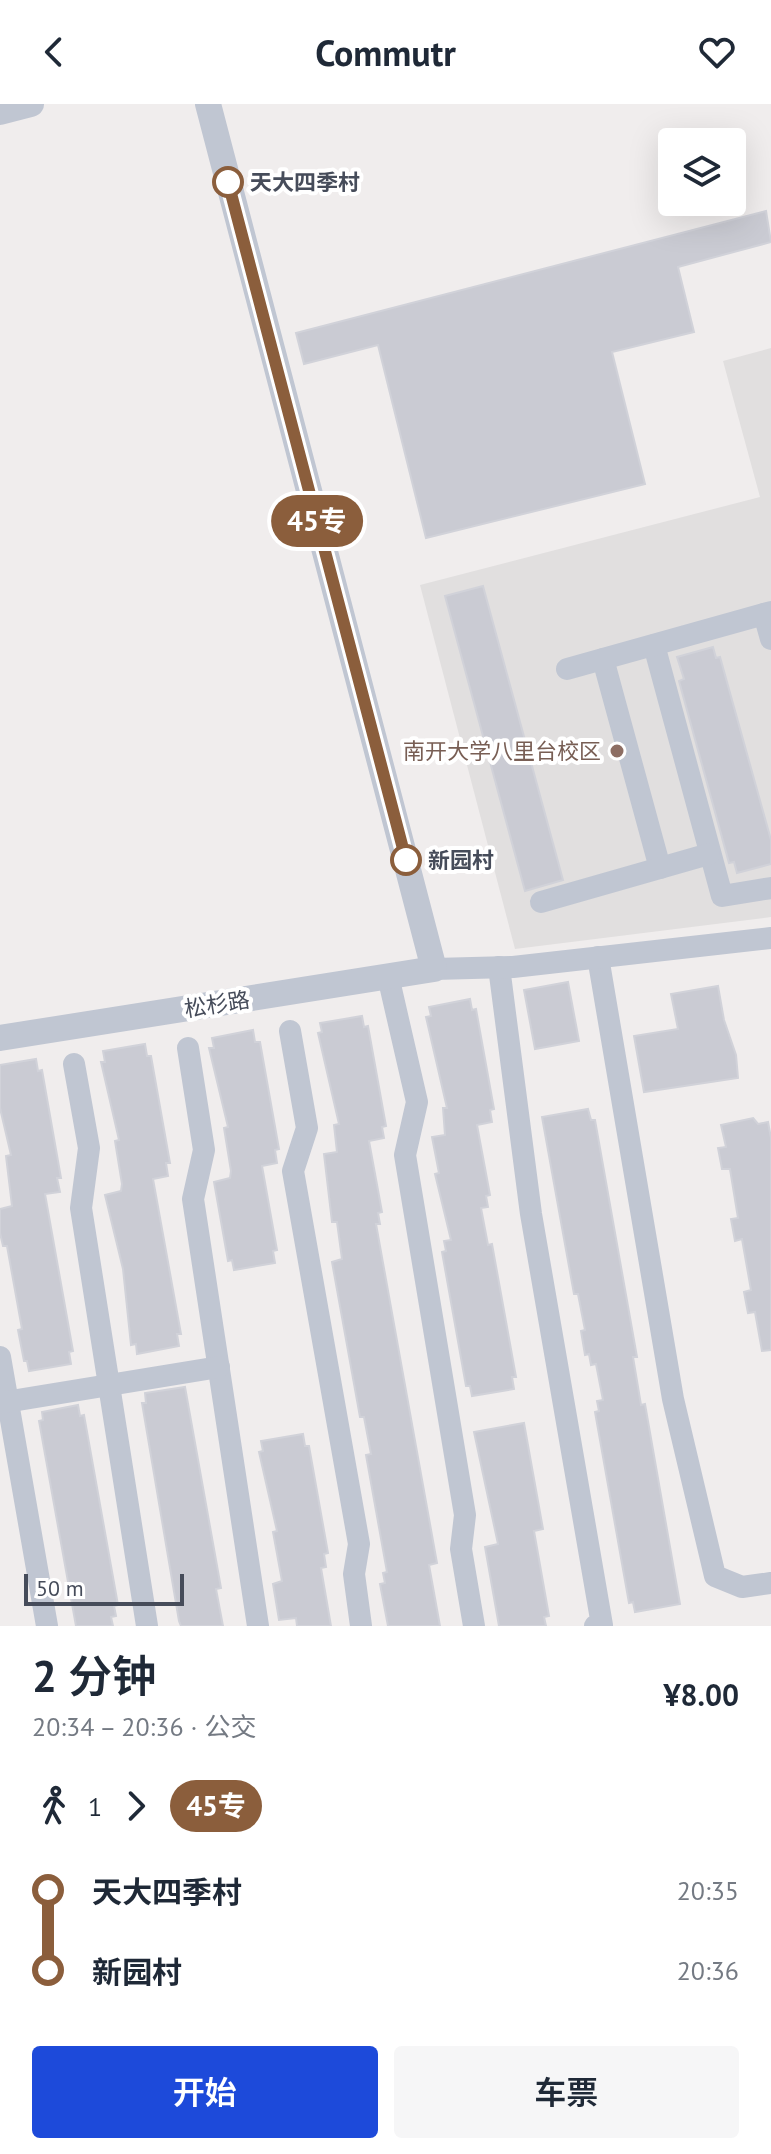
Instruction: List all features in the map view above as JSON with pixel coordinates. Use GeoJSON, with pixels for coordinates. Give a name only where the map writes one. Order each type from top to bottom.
{"type":"FeatureCollection","features":[{"type":"Feature","properties":{"kind":"street"},"geometry":{"type":"LineString","coordinates":[[0,112],[31,104]]}},
{"type":"Feature","properties":{"kind":"street"},"geometry":{"type":"LineString","coordinates":[[208,104],[434,969],[499,967],[771,938]]}},
{"type":"Feature","properties":{"kind":"street"},"geometry":{"type":"LineString","coordinates":[[567,669],[767,613],[771,639]]}},
{"type":"Feature","properties":{"kind":"street"},"geometry":{"type":"LineString","coordinates":[[654,645],[722,896],[771,888]]}},
{"type":"Feature","properties":{"kind":"street"},"geometry":{"type":"LineString","coordinates":[[603,659],[660,868]]}},
{"type":"Feature","properties":{"kind":"street"},"geometry":{"type":"LineString","coordinates":[[541,902],[709,854]]}},
{"type":"Feature","properties":{"kind":"street"},"geometry":{"type":"LineString","coordinates":[[598,957],[673,1399],[715,1576],[742,1587],[771,1583]]}},
{"type":"Feature","properties":{"kind":"street"},"geometry":{"type":"LineString","coordinates":[[499,967],[531,1214],[602,1625],[595,1626]]}},
{"type":"Feature","properties":{"kind":"street","name":"松杉路"},"geometry":{"type":"LineString","coordinates":[[0,1038],[434,969]]}},
{"type":"Feature","properties":{"kind":"street"},"geometry":{"type":"LineString","coordinates":[[388,976],[417,1102],[405,1155],[465,1515],[461,1549],[474,1626]]}},
{"type":"Feature","properties":{"kind":"street"},"geometry":{"type":"LineString","coordinates":[[290,1031],[307,1128],[293,1171],[359,1544],[354,1574],[361,1626]]}},
{"type":"Feature","properties":{"kind":"street"},"geometry":{"type":"LineString","coordinates":[[188,1048],[204,1150],[193,1199],[258,1626]]}},
{"type":"Feature","properties":{"kind":"street"},"geometry":{"type":"LineString","coordinates":[[74,1064],[89,1148],[81,1208],[147,1626]]}},
{"type":"Feature","properties":{"kind":"street"},"geometry":{"type":"LineString","coordinates":[[0,1357],[4,1402],[47,1626]]}},
{"type":"Feature","properties":{"kind":"street"},"geometry":{"type":"LineString","coordinates":[[4,1402],[219,1367]]}},
{"type":"Feature","properties":{"kind":"shaded area","name":"南开大学八里台校区"},"geometry":{"type":"Polygon","coordinates":[[[771,348],[771,917],[515,949],[420,585],[760,497],[723,361],[771,348]]]}},
{"type":"Feature","properties":{"kind":"building"},"geometry":{"type":"Polygon","coordinates":[[[766,211],[771,242],[678,267],[694,332],[612,352],[645,484],[426,538],[378,345],[304,364],[296,333],[766,211]]]}},
{"type":"Feature","properties":{"kind":"building"},"geometry":{"type":"Polygon","coordinates":[[[483,586],[563,880],[525,891],[445,596],[483,586]]]}},
{"type":"Feature","properties":{"kind":"building"},"geometry":{"type":"Polygon","coordinates":[[[713,647],[716,658],[720,657],[771,840],[771,864],[737,873],[734,862],[729,863],[679,681],[684,679],[677,657],[713,647]]]}},
{"type":"Feature","properties":{"kind":"building"},"geometry":{"type":"Polygon","coordinates":[[[568,982],[579,1041],[535,1049],[524,990],[568,982]]]}},
{"type":"Feature","properties":{"kind":"building"},"geometry":{"type":"Polygon","coordinates":[[[718,986],[724,1020],[736,1055],[738,1078],[644,1092],[634,1036],[678,1029],[671,994],[718,986]]]}},
{"type":"Feature","properties":{"kind":"building"},"geometry":{"type":"Polygon","coordinates":[[[470,999],[472,1010],[476,1009],[494,1109],[490,1110],[492,1122],[477,1125],[490,1195],[486,1196],[488,1207],[481,1208],[488,1245],[492,1244],[516,1377],[512,1377],[514,1389],[472,1396],[470,1386],[466,1386],[442,1252],[446,1251],[444,1241],[451,1240],[435,1174],[439,1173],[432,1137],[445,1135],[443,1108],[447,1108],[426,1017],[431,1016],[429,1007],[470,999]]]}},
{"type":"Feature","properties":{"kind":"building"},"geometry":{"type":"Polygon","coordinates":[[[362,1016],[364,1027],[368,1026],[386,1126],[382,1127],[384,1138],[369,1141],[382,1212],[378,1213],[380,1224],[376,1224],[437,1563],[429,1565],[440,1626],[388,1626],[380,1584],[385,1583],[383,1573],[387,1572],[366,1455],[371,1454],[364,1417],[360,1417],[332,1262],[342,1259],[337,1222],[332,1222],[324,1154],[337,1152],[334,1125],[339,1124],[318,1033],[322,1032],[320,1023],[362,1016]]]}},
{"type":"Feature","properties":{"kind":"building"},"geometry":{"type":"Polygon","coordinates":[[[253,1030],[255,1042],[260,1042],[279,1149],[275,1150],[277,1163],[262,1166],[277,1250],[273,1251],[275,1263],[234,1270],[232,1260],[228,1261],[214,1182],[230,1178],[224,1128],[228,1127],[209,1048],[214,1048],[212,1038],[253,1030]]]}},
{"type":"Feature","properties":{"kind":"building"},"geometry":{"type":"Polygon","coordinates":[[[145,1044],[147,1056],[151,1056],[170,1163],[166,1163],[168,1176],[153,1179],[181,1334],[177,1334],[179,1346],[137,1354],[136,1344],[131,1345],[123,1269],[105,1195],[121,1191],[122,1184],[115,1141],[119,1140],[101,1062],[105,1062],[103,1051],[145,1044]]]}},
{"type":"Feature","properties":{"kind":"building"},"geometry":{"type":"Polygon","coordinates":[[[36,1059],[38,1071],[42,1070],[61,1178],[57,1178],[60,1192],[45,1194],[73,1351],[69,1352],[71,1364],[29,1371],[18,1330],[22,1329],[7,1246],[3,1246],[0,1233],[0,1209],[12,1206],[6,1156],[11,1155],[0,1108],[0,1065],[36,1059]]]}},
{"type":"Feature","properties":{"kind":"building"},"geometry":{"type":"Polygon","coordinates":[[[588,1109],[591,1120],[595,1120],[637,1357],[633,1357],[641,1405],[645,1404],[680,1604],[635,1612],[633,1602],[629,1603],[595,1412],[599,1411],[597,1401],[603,1400],[596,1364],[591,1365],[589,1354],[585,1355],[581,1331],[585,1330],[578,1294],[574,1294],[542,1117],[588,1109]]]}},
{"type":"Feature","properties":{"kind":"building"},"geometry":{"type":"Polygon","coordinates":[[[753,1118],[758,1124],[768,1122],[771,1138],[771,1350],[762,1351],[755,1312],[748,1313],[744,1292],[751,1290],[742,1239],[735,1241],[731,1219],[738,1218],[730,1169],[722,1169],[718,1148],[726,1147],[721,1125],[753,1118]]]}},
{"type":"Feature","properties":{"kind":"building"},"geometry":{"type":"Polygon","coordinates":[[[185,1387],[221,1588],[216,1589],[223,1626],[181,1626],[179,1621],[142,1403],[146,1403],[145,1393],[185,1387]]]}},
{"type":"Feature","properties":{"kind":"building"},"geometry":{"type":"Polygon","coordinates":[[[78,1405],[80,1416],[84,1415],[118,1605],[114,1606],[116,1616],[111,1617],[113,1626],[76,1626],[39,1421],[43,1420],[42,1412],[78,1405]]]}},
{"type":"Feature","properties":{"kind":"building"},"geometry":{"type":"Polygon","coordinates":[[[524,1423],[543,1529],[534,1531],[549,1616],[544,1617],[546,1626],[499,1626],[485,1547],[498,1544],[474,1432],[524,1423]]]}},
{"type":"Feature","properties":{"kind":"building"},"geometry":{"type":"Polygon","coordinates":[[[303,1434],[305,1446],[309,1446],[328,1553],[324,1554],[326,1567],[321,1568],[331,1626],[297,1626],[296,1618],[279,1620],[273,1584],[282,1581],[273,1532],[277,1531],[259,1452],[263,1451],[261,1441],[303,1434]]]}},
{"type":"Feature","properties":{"kind":"bus line","name":"45专"},"geometry":{"type":"LineString","coordinates":[[228,182],[406,860]]}},
{"type":"Feature","properties":{"kind":"place","name":"天大四季村"},"geometry":{"type":"Point","coordinates":[228,182]}},
{"type":"Feature","properties":{"kind":"place","name":"南开大学八里台校区"},"geometry":{"type":"Point","coordinates":[617,751]}},
{"type":"Feature","properties":{"kind":"place","name":"新园村"},"geometry":{"type":"Point","coordinates":[406,860]}}]}
